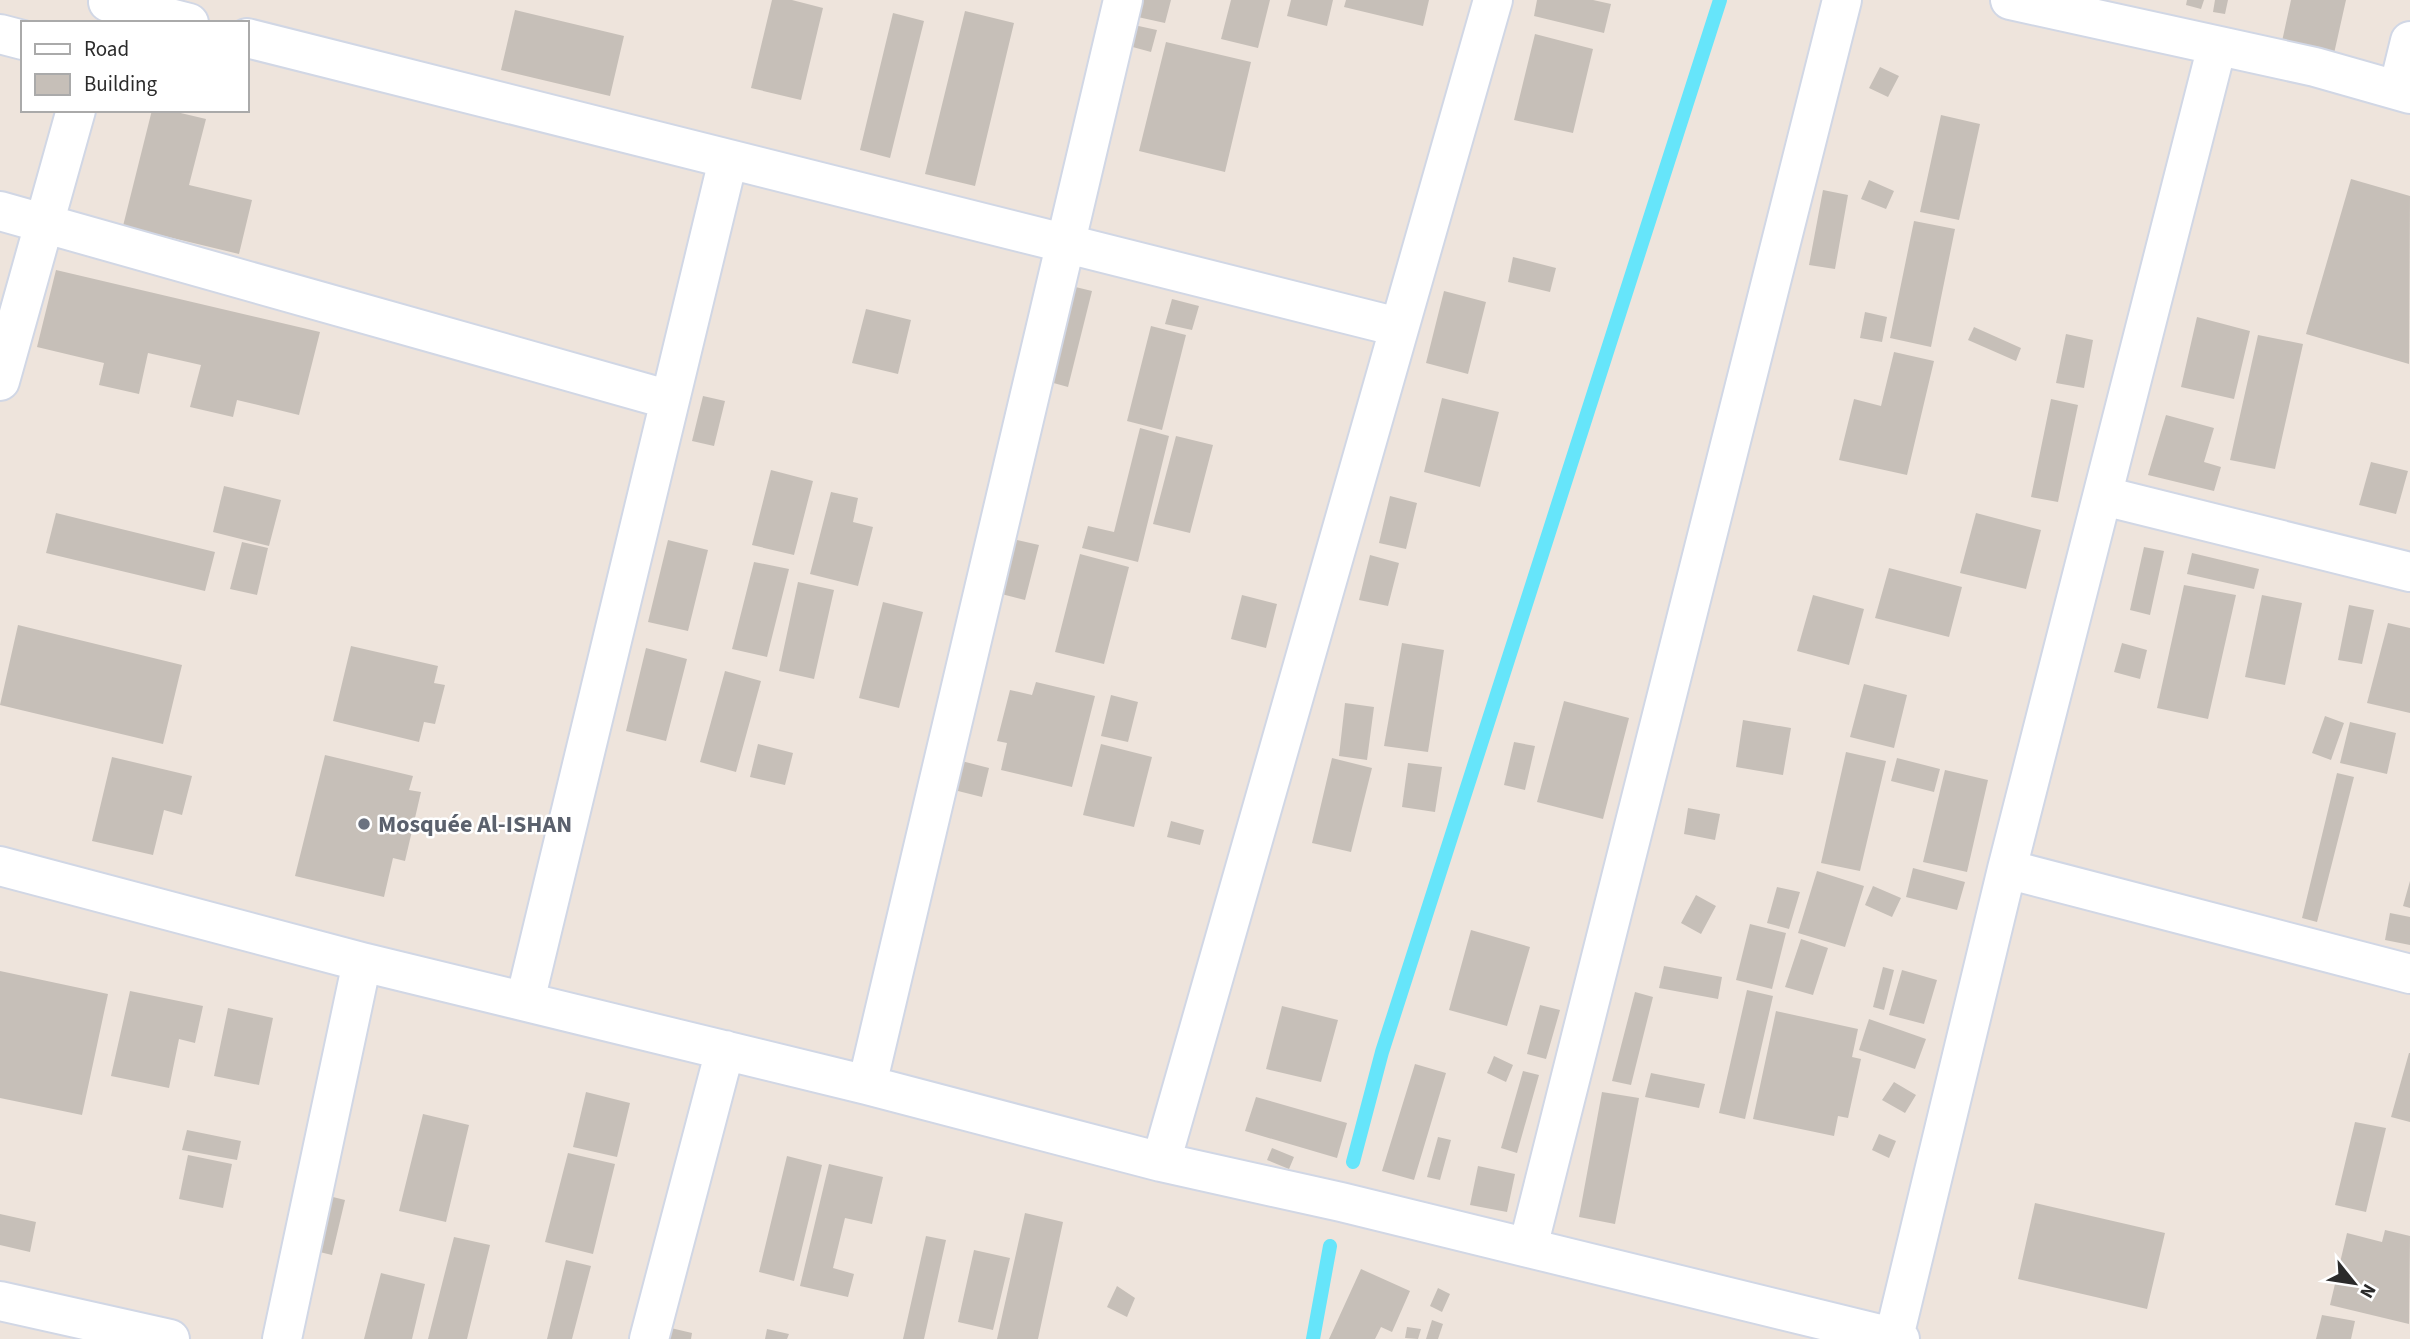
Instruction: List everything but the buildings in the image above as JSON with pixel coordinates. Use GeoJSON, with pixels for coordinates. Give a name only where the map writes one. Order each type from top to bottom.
{"type":"FeatureCollection","features":[{"type":"Feature","properties":{"kind":"street"},"geometry":{"type":"LineString","coordinates":[[867,1085],[1123,0]]}},
{"type":"Feature","properties":{"kind":"street"},"geometry":{"type":"LineString","coordinates":[[1161,1162],[1493,0]]}},
{"type":"Feature","properties":{"kind":"street"},"geometry":{"type":"LineString","coordinates":[[1528,1247],[1842,0]]}},
{"type":"Feature","properties":{"kind":"street"},"geometry":{"type":"LineString","coordinates":[[2010,0],[2315,67],[2404,92],[2410,41]]}},
{"type":"Feature","properties":{"kind":"street"},"geometry":{"type":"LineString","coordinates":[[107,8],[178,21]]}},
{"type":"Feature","properties":{"kind":"street"},"geometry":{"type":"LineString","coordinates":[[0,34],[21,39]]}},
{"type":"Feature","properties":{"kind":"street"},"geometry":{"type":"LineString","coordinates":[[248,38],[728,160],[1065,241],[1398,327]]}},
{"type":"Feature","properties":{"kind":"street"},"geometry":{"type":"LineString","coordinates":[[0,866],[362,961],[867,1085],[1161,1162],[1528,1247],[1897,1338],[2007,869],[2217,46]]}},
{"type":"Feature","properties":{"kind":"street"},"geometry":{"type":"LineString","coordinates":[[0,381],[75,112]]}},
{"type":"Feature","properties":{"kind":"street"},"geometry":{"type":"LineString","coordinates":[[525,1001],[728,160]]}},
{"type":"Feature","properties":{"kind":"street"},"geometry":{"type":"LineString","coordinates":[[0,211],[670,400]]}},
{"type":"Feature","properties":{"kind":"street"},"geometry":{"type":"LineString","coordinates":[[2104,496],[2410,572]]}},
{"type":"Feature","properties":{"kind":"street"},"geometry":{"type":"LineString","coordinates":[[2007,869],[2410,974]]}},
{"type":"Feature","properties":{"kind":"street"},"geometry":{"type":"LineString","coordinates":[[282,1339],[362,961]]}},
{"type":"Feature","properties":{"kind":"street"},"geometry":{"type":"LineString","coordinates":[[649,1339],[725,1050]]}},
{"type":"Feature","properties":{"kind":"street"},"geometry":{"type":"LineString","coordinates":[[0,1301],[170,1339]]}},
{"type":"Feature","properties":{"kind":"waterway"},"geometry":{"type":"LineString","coordinates":[[1353,1162],[1382,1052],[1720,0]]}},
{"type":"Feature","properties":{"kind":"waterway"},"geometry":{"type":"LineString","coordinates":[[1313,1339],[1330,1246]]}},
{"type":"Feature","properties":{"kind":"place","name":"Mosquée Al-ISHAN"},"geometry":{"type":"Point","coordinates":[364,824]}}]}
